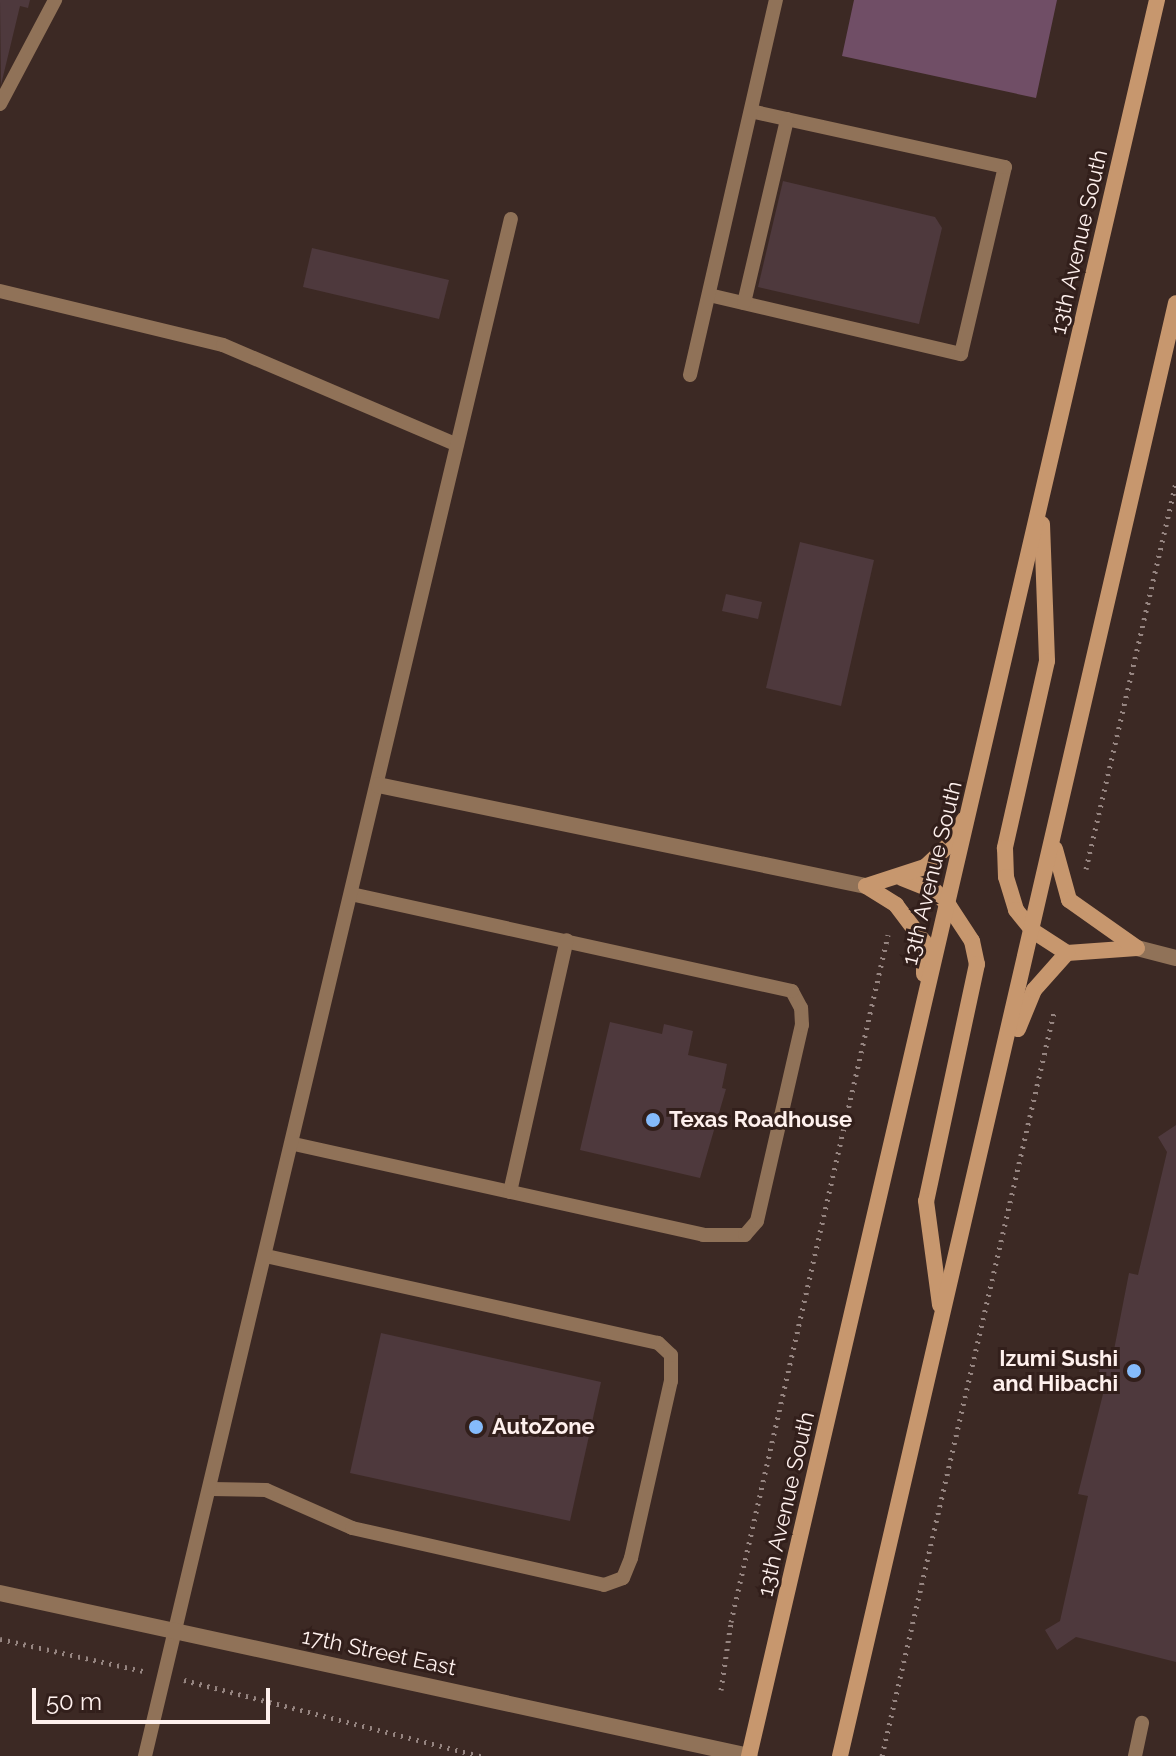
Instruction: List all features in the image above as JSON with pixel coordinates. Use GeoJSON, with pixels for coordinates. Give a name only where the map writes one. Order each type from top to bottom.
{"type":"FeatureCollection","features":[{"type":"Feature","properties":{"kind":"main road","name":"13th Avenue South"},"geometry":{"type":"LineString","coordinates":[[749,1756],[923,999],[949,906],[1157,0]]}},
{"type":"Feature","properties":{"kind":"main road"},"geometry":{"type":"LineString","coordinates":[[840,1756],[1176,303]]}},
{"type":"Feature","properties":{"kind":"main road"},"geometry":{"type":"LineString","coordinates":[[1042,502],[1047,661],[1005,848],[1006,877],[1016,910],[1033,931],[1067,953],[1137,948]]}},
{"type":"Feature","properties":{"kind":"main road"},"geometry":{"type":"LineString","coordinates":[[866,886],[902,878],[925,867],[950,844],[971,808]]}},
{"type":"Feature","properties":{"kind":"main road"},"geometry":{"type":"LineString","coordinates":[[1054,836],[1059,878],[1069,900],[1137,948]]}},
{"type":"Feature","properties":{"kind":"main road"},"geometry":{"type":"LineString","coordinates":[[902,878],[935,891],[949,906],[972,941],[977,964],[926,1201],[941,1319]]}},
{"type":"Feature","properties":{"kind":"main road"},"geometry":{"type":"LineString","coordinates":[[866,886],[896,905],[924,942],[923,999]]}},
{"type":"Feature","properties":{"kind":"main road"},"geometry":{"type":"LineString","coordinates":[[998,1079],[1034,990],[1067,953]]}},
{"type":"Feature","properties":{"kind":"street"},"geometry":{"type":"LineString","coordinates":[[378,785],[866,886]]}},
{"type":"Feature","properties":{"kind":"street"},"geometry":{"type":"LineString","coordinates":[[1137,948],[1176,958]]}},
{"type":"Feature","properties":{"kind":"street","name":"17th Street East"},"geometry":{"type":"LineString","coordinates":[[0,1593],[749,1756]]}},
{"type":"Feature","properties":{"kind":"lane"},"geometry":{"type":"LineString","coordinates":[[0,104],[55,0]]}},
{"type":"Feature","properties":{"kind":"lane"},"geometry":{"type":"LineString","coordinates":[[690,375],[776,0]]}},
{"type":"Feature","properties":{"kind":"lane"},"geometry":{"type":"LineString","coordinates":[[709,295],[961,354],[1005,167],[751,111]]}},
{"type":"Feature","properties":{"kind":"lane"},"geometry":{"type":"LineString","coordinates":[[744,303],[787,119]]}},
{"type":"Feature","properties":{"kind":"lane"},"geometry":{"type":"LineString","coordinates":[[145,1756],[294,1144],[511,219]]}},
{"type":"Feature","properties":{"kind":"lane"},"geometry":{"type":"LineString","coordinates":[[0,291],[223,345],[457,445]]}},
{"type":"Feature","properties":{"kind":"lane"},"geometry":{"type":"LineString","coordinates":[[294,1144],[727,1238],[745,1235],[757,1221],[802,1025],[801,1008],[792,991],[352,894]]}},
{"type":"Feature","properties":{"kind":"lane"},"geometry":{"type":"LineString","coordinates":[[510,1192],[567,940]]}},
{"type":"Feature","properties":{"kind":"lane"},"geometry":{"type":"LineString","coordinates":[[211,1489],[266,1490],[352,1528],[604,1585],[623,1578],[631,1558],[671,1381],[671,1355],[658,1343],[267,1256]]}},
{"type":"Feature","properties":{"kind":"lane"},"geometry":{"type":"LineString","coordinates":[[1135,1756],[1142,1723]]}},
{"type":"Feature","properties":{"kind":"path"},"geometry":{"type":"LineString","coordinates":[[1084,881],[1176,481]]}},
{"type":"Feature","properties":{"kind":"path"},"geometry":{"type":"LineString","coordinates":[[721,1690],[734,1606],[889,930]]}},
{"type":"Feature","properties":{"kind":"path"},"geometry":{"type":"LineString","coordinates":[[882,1756],[1058,995]]}},
{"type":"Feature","properties":{"kind":"path"},"geometry":{"type":"LineString","coordinates":[[0,1639],[165,1676],[481,1756]]}},
{"type":"Feature","properties":{"kind":"shaded area"},"geometry":{"type":"Polygon","coordinates":[[[854,0],[1057,0],[1036,98],[842,56],[854,0]]]}},
{"type":"Feature","properties":{"kind":"building"},"geometry":{"type":"Polygon","coordinates":[[[0,0],[30,0],[28,8],[20,6],[1,85],[0,0]]]}},
{"type":"Feature","properties":{"kind":"building"},"geometry":{"type":"Polygon","coordinates":[[[783,181],[935,217],[942,228],[919,324],[758,287],[783,181]]]}},
{"type":"Feature","properties":{"kind":"building"},"geometry":{"type":"Polygon","coordinates":[[[312,248],[449,280],[439,319],[303,287],[312,248]]]}},
{"type":"Feature","properties":{"kind":"building"},"geometry":{"type":"Polygon","coordinates":[[[800,542],[874,560],[841,706],[766,688],[800,542]]]}},
{"type":"Feature","properties":{"kind":"building"},"geometry":{"type":"Polygon","coordinates":[[[726,594],[762,602],[758,619],[722,611],[726,594]]]}},
{"type":"Feature","properties":{"kind":"building","name":"Texas Roadhouse"},"geometry":{"type":"Polygon","coordinates":[[[610,1022],[662,1034],[664,1024],[693,1031],[688,1055],[727,1064],[722,1088],[726,1089],[700,1178],[580,1150],[610,1022]]]}},
{"type":"Feature","properties":{"kind":"building"},"geometry":{"type":"Polygon","coordinates":[[[1176,1125],[1176,1662],[1076,1637],[1057,1650],[1045,1630],[1060,1621],[1088,1496],[1078,1494],[1107,1378],[1098,1376],[1103,1353],[1113,1355],[1129,1273],[1138,1275],[1167,1152],[1158,1137],[1176,1125]]]}},
{"type":"Feature","properties":{"kind":"building","name":"AutoZone"},"geometry":{"type":"Polygon","coordinates":[[[381,1333],[601,1382],[570,1521],[350,1473],[381,1333]]]}},
{"type":"Feature","properties":{"kind":"place","name":"Texas Roadhouse"},"geometry":{"type":"Point","coordinates":[653,1120]}},
{"type":"Feature","properties":{"kind":"place","name":"Izumi Sushi and Hibachi"},"geometry":{"type":"Point","coordinates":[1134,1371]}},
{"type":"Feature","properties":{"kind":"place","name":"AutoZone"},"geometry":{"type":"Point","coordinates":[476,1427]}}]}
